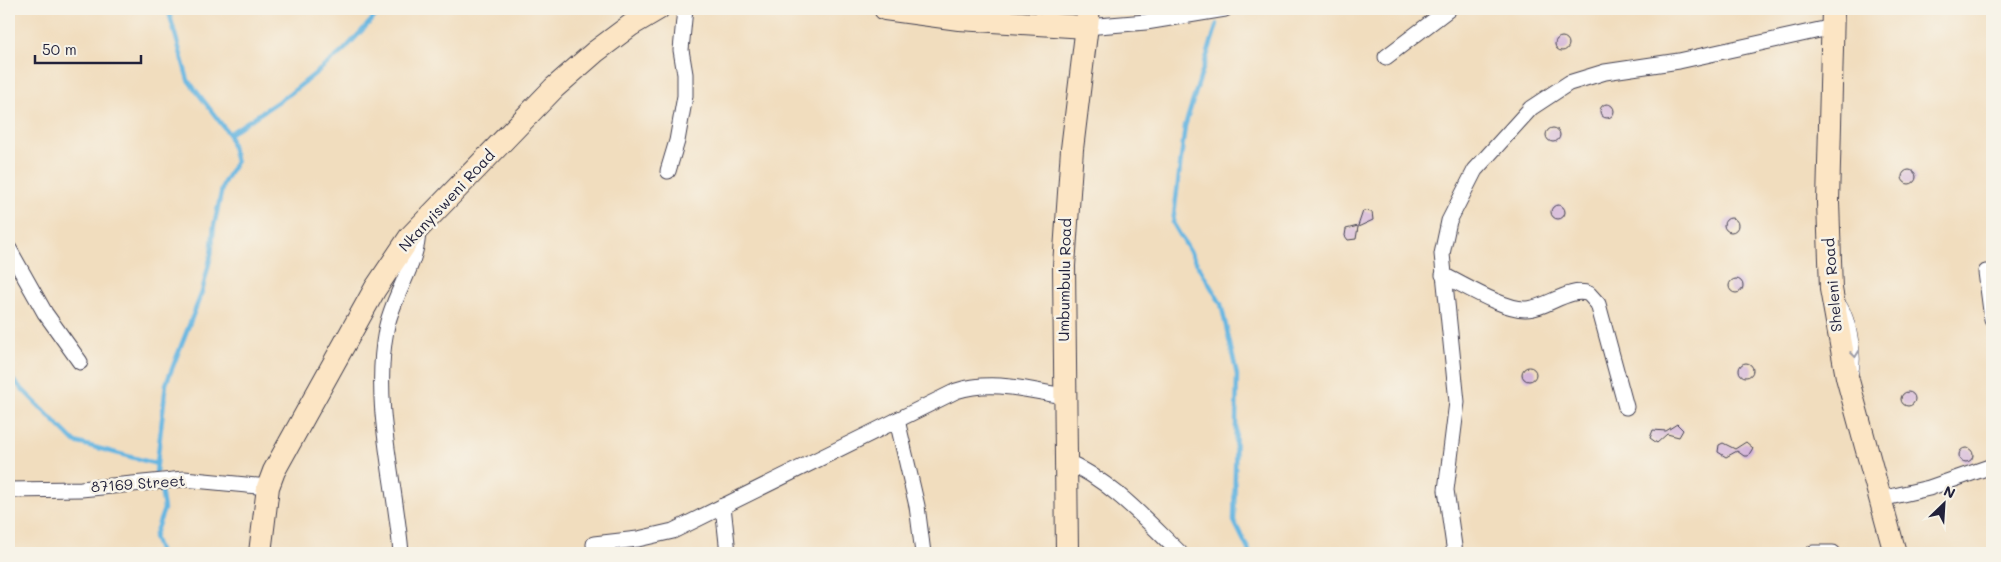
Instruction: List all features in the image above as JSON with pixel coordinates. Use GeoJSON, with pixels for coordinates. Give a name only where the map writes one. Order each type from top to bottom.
{"type":"FeatureCollection","features":[{"type":"Feature","properties":{"kind":"street","name":"Nkanyisweni Road"},"geometry":{"type":"LineString","coordinates":[[260,553],[268,487],[286,448],[394,258],[418,228],[554,88],[602,46],[638,20],[658,9]]}},
{"type":"Feature","properties":{"kind":"street"},"geometry":{"type":"LineString","coordinates":[[668,172],[677,141],[685,96],[685,74],[681,50],[685,9]]}},
{"type":"Feature","properties":{"kind":"street"},"geometry":{"type":"LineString","coordinates":[[885,9],[959,20],[1087,18],[1146,22],[1225,9]]}},
{"type":"Feature","properties":{"kind":"street"},"geometry":{"type":"LineString","coordinates":[[1386,57],[1450,9]]}},
{"type":"Feature","properties":{"kind":"street","name":"Umbumbulu Road"},"geometry":{"type":"LineString","coordinates":[[1067,553],[1064,460],[1064,266],[1072,148],[1087,18]]}},
{"type":"Feature","properties":{"kind":"street"},"geometry":{"type":"LineString","coordinates":[[1455,553],[1446,490],[1457,402],[1442,254],[1449,221],[1475,170],[1520,119],[1552,93],[1569,84],[1604,72],[1679,61],[1833,18]]}},
{"type":"Feature","properties":{"kind":"street","name":"Sheleni Road"},"geometry":{"type":"LineString","coordinates":[[1833,18],[1828,202],[1832,296],[1849,384],[1895,553]]}},
{"type":"Feature","properties":{"kind":"street"},"geometry":{"type":"LineString","coordinates":[[401,553],[394,493],[386,453],[381,369],[386,329],[396,295],[418,242],[418,228]]}},
{"type":"Feature","properties":{"kind":"street"},"geometry":{"type":"LineString","coordinates":[[9,249],[45,313],[80,362]]}},
{"type":"Feature","properties":{"kind":"street"},"geometry":{"type":"LineString","coordinates":[[1986,272],[1992,318]]}},
{"type":"Feature","properties":{"kind":"street"},"geometry":{"type":"LineString","coordinates":[[1443,275],[1506,305],[1524,309],[1534,309],[1574,294],[1589,294],[1598,304],[1626,407]]}},
{"type":"Feature","properties":{"kind":"street"},"geometry":{"type":"LineString","coordinates":[[594,549],[656,536],[673,530],[897,420],[972,386],[993,384],[1064,396]]}},
{"type":"Feature","properties":{"kind":"street"},"geometry":{"type":"LineString","coordinates":[[897,420],[918,506],[923,553]]}},
{"type":"Feature","properties":{"kind":"street"},"geometry":{"type":"LineString","coordinates":[[1064,460],[1083,468],[1112,487],[1180,553]]}},
{"type":"Feature","properties":{"kind":"street"},"geometry":{"type":"LineString","coordinates":[[1881,499],[1929,488],[1992,466]]}},
{"type":"Feature","properties":{"kind":"street","name":"87169 Street"},"geometry":{"type":"LineString","coordinates":[[9,490],[98,488],[184,479],[268,487]]}},
{"type":"Feature","properties":{"kind":"street"},"geometry":{"type":"LineString","coordinates":[[722,506],[728,553]]}},
{"type":"Feature","properties":{"kind":"street"},"geometry":{"type":"LineString","coordinates":[[1813,553],[1832,553]]}},
{"type":"Feature","properties":{"kind":"building"},"geometry":{"type":"Polygon","coordinates":[[[1559,37],[1565,37],[1569,44],[1565,51],[1559,51],[1555,47],[1555,41],[1559,37]]]}},
{"type":"Feature","properties":{"kind":"building"},"geometry":{"type":"Polygon","coordinates":[[[1604,104],[1610,104],[1614,111],[1610,118],[1604,118],[1600,114],[1600,108],[1604,104]]]}},
{"type":"Feature","properties":{"kind":"building"},"geometry":{"type":"Polygon","coordinates":[[[1550,128],[1556,128],[1560,135],[1556,142],[1550,142],[1546,138],[1546,132],[1550,128]]]}},
{"type":"Feature","properties":{"kind":"building"},"geometry":{"type":"Polygon","coordinates":[[[1906,170],[1912,170],[1916,177],[1912,184],[1906,184],[1902,180],[1902,174],[1906,170]]]}},
{"type":"Feature","properties":{"kind":"building"},"geometry":{"type":"Polygon","coordinates":[[[1555,205],[1561,205],[1565,212],[1561,219],[1555,219],[1551,215],[1551,209],[1555,205]]]}},
{"type":"Feature","properties":{"kind":"building"},"geometry":{"type":"Polygon","coordinates":[[[1363,211],[1372,212],[1373,220],[1358,227],[1356,239],[1348,240],[1345,236],[1346,229],[1358,226],[1363,211]]]}},
{"type":"Feature","properties":{"kind":"building"},"geometry":{"type":"Polygon","coordinates":[[[1728,218],[1734,218],[1738,225],[1734,232],[1728,232],[1724,228],[1724,222],[1728,218]]]}},
{"type":"Feature","properties":{"kind":"building"},"geometry":{"type":"Polygon","coordinates":[[[1733,279],[1739,279],[1743,286],[1739,293],[1733,293],[1729,289],[1729,283],[1733,279]]]}},
{"type":"Feature","properties":{"kind":"building"},"geometry":{"type":"Polygon","coordinates":[[[1743,363],[1749,363],[1753,370],[1749,377],[1743,377],[1739,373],[1739,367],[1743,363]]]}},
{"type":"Feature","properties":{"kind":"building"},"geometry":{"type":"Polygon","coordinates":[[[1526,367],[1532,367],[1536,374],[1532,381],[1526,381],[1522,377],[1522,371],[1526,367]]]}},
{"type":"Feature","properties":{"kind":"building"},"geometry":{"type":"Polygon","coordinates":[[[1905,392],[1911,392],[1915,399],[1911,406],[1905,406],[1901,402],[1901,396],[1905,392]]]}},
{"type":"Feature","properties":{"kind":"building"},"geometry":{"type":"Polygon","coordinates":[[[1677,424],[1683,430],[1679,437],[1667,434],[1657,443],[1650,438],[1653,430],[1666,431],[1677,424]]]}},
{"type":"Feature","properties":{"kind":"building"},"geometry":{"type":"Polygon","coordinates":[[[1746,442],[1753,448],[1748,456],[1744,456],[1737,451],[1726,457],[1718,452],[1719,445],[1723,443],[1735,449],[1746,442]]]}},
{"type":"Feature","properties":{"kind":"building"},"geometry":{"type":"Polygon","coordinates":[[[1963,448],[1969,448],[1973,455],[1969,462],[1963,462],[1959,458],[1959,452],[1963,448]]]}},
{"type":"Feature","properties":{"kind":"waterway"},"geometry":{"type":"LineString","coordinates":[[168,9],[188,80],[229,134]]}},
{"type":"Feature","properties":{"kind":"waterway"},"geometry":{"type":"LineString","coordinates":[[156,472],[166,384],[202,292],[211,255],[214,226],[223,184],[236,162],[229,134],[291,93],[343,51],[382,9]]}},
{"type":"Feature","properties":{"kind":"waterway"},"geometry":{"type":"LineString","coordinates":[[1217,24],[1185,126],[1173,223],[1221,304],[1237,375],[1234,521],[1250,553]]}},
{"type":"Feature","properties":{"kind":"waterway"},"geometry":{"type":"LineString","coordinates":[[9,376],[75,442],[157,464]]}},
{"type":"Feature","properties":{"kind":"waterway"},"geometry":{"type":"LineString","coordinates":[[160,553],[154,537],[164,509],[161,489]]}}]}
